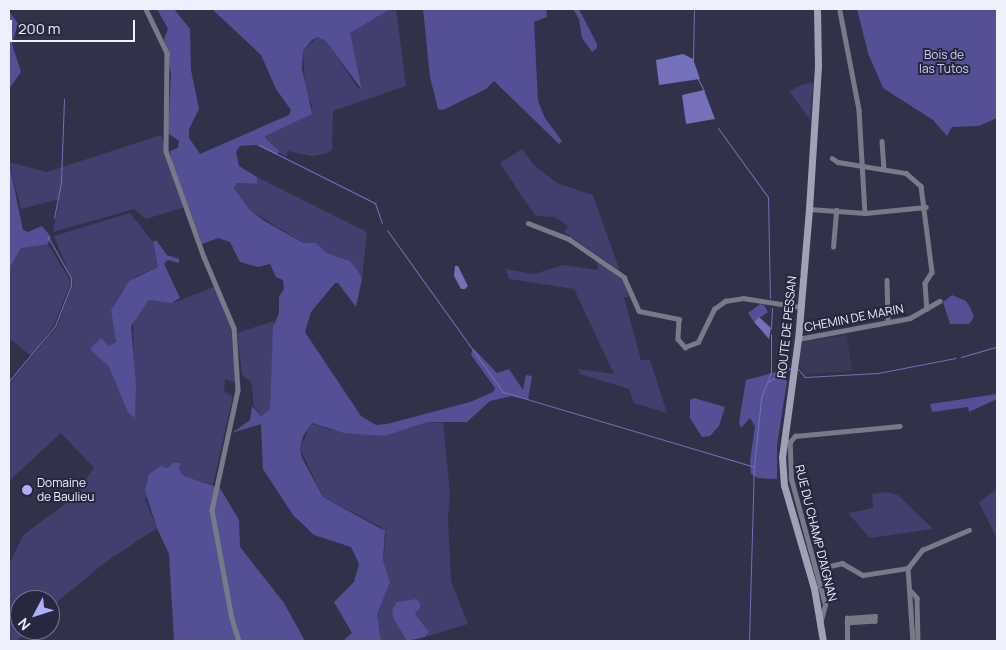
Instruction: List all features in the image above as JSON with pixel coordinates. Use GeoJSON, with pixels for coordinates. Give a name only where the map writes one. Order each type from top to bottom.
{"type":"FeatureCollection","features":[{"type":"Feature","properties":{"kind":"main road","name":"ROUTE DE PESSAN"},"geometry":{"type":"LineString","coordinates":[[817,9],[818,66],[809,209],[798,339],[782,457],[788,504],[801,544],[821,620],[823,641]]}},
{"type":"Feature","properties":{"kind":"street"},"geometry":{"type":"LineString","coordinates":[[146,9],[167,53],[166,151],[204,257],[234,328],[238,390],[212,510],[232,619],[239,641]]}},
{"type":"Feature","properties":{"kind":"street"},"geometry":{"type":"LineString","coordinates":[[840,11],[859,110],[865,213]]}},
{"type":"Feature","properties":{"kind":"street"},"geometry":{"type":"LineString","coordinates":[[882,141],[884,169]]}},
{"type":"Feature","properties":{"kind":"street"},"geometry":{"type":"LineString","coordinates":[[832,158],[906,173],[917,181],[924,192],[932,272],[925,283],[927,309]]}},
{"type":"Feature","properties":{"kind":"street"},"geometry":{"type":"LineString","coordinates":[[809,209],[865,213],[926,207]]}},
{"type":"Feature","properties":{"kind":"street"},"geometry":{"type":"LineString","coordinates":[[833,247],[836,210]]}},
{"type":"Feature","properties":{"kind":"street"},"geometry":{"type":"LineString","coordinates":[[528,223],[569,239],[624,277],[639,311],[679,319],[678,339],[685,347],[698,342],[714,309],[725,302],[743,298],[800,308]]}},
{"type":"Feature","properties":{"kind":"street"},"geometry":{"type":"LineString","coordinates":[[887,280],[888,322]]}},
{"type":"Feature","properties":{"kind":"street","name":"CHEMIN DE MARIN"},"geometry":{"type":"LineString","coordinates":[[798,339],[910,318],[940,301]]}},
{"type":"Feature","properties":{"kind":"street","name":"RUE DU CHAMP D'AIGNAN"},"geometry":{"type":"LineString","coordinates":[[821,620],[825,605],[810,542],[789,468],[792,438],[900,426]]}},
{"type":"Feature","properties":{"kind":"street"},"geometry":{"type":"LineString","coordinates":[[817,569],[842,564],[863,574],[908,568],[922,550],[969,530]]}},
{"type":"Feature","properties":{"kind":"street"},"geometry":{"type":"LineString","coordinates":[[801,544],[810,542]]}},
{"type":"Feature","properties":{"kind":"street"},"geometry":{"type":"LineString","coordinates":[[908,568],[912,592],[913,641]]}},
{"type":"Feature","properties":{"kind":"street"},"geometry":{"type":"LineString","coordinates":[[912,592],[916,598],[918,641]]}},
{"type":"Feature","properties":{"kind":"street"},"geometry":{"type":"LineString","coordinates":[[847,624],[875,621],[875,616],[847,618],[847,624],[847,641]]}},
{"type":"Feature","properties":{"kind":"shaded area"},"geometry":{"type":"Polygon","coordinates":[[[390,9],[396,9],[406,86],[333,111],[332,150],[325,154],[312,156],[288,151],[286,156],[279,153],[264,138],[265,136],[313,108],[305,89],[303,51],[317,37],[325,39],[357,87],[362,89],[349,33],[390,9]]]}},
{"type":"Feature","properties":{"kind":"shaded area"},"geometry":{"type":"Polygon","coordinates":[[[683,54],[693,59],[700,79],[659,85],[656,60],[683,54]]]}},
{"type":"Feature","properties":{"kind":"shaded area"},"geometry":{"type":"Polygon","coordinates":[[[813,83],[810,120],[789,91],[804,84],[813,83]]]}},
{"type":"Feature","properties":{"kind":"shaded area"},"geometry":{"type":"Polygon","coordinates":[[[704,90],[715,119],[686,124],[682,95],[704,90]]]}},
{"type":"Feature","properties":{"kind":"shaded area"},"geometry":{"type":"Polygon","coordinates":[[[161,135],[185,207],[146,219],[134,209],[53,232],[59,199],[21,209],[9,162],[47,172],[161,135]]]}},
{"type":"Feature","properties":{"kind":"shaded area"},"geometry":{"type":"Polygon","coordinates":[[[522,149],[534,165],[557,183],[593,195],[620,271],[564,232],[568,226],[555,217],[536,216],[500,163],[522,149]]]}},
{"type":"Feature","properties":{"kind":"shaded area"},"geometry":{"type":"Polygon","coordinates":[[[257,177],[367,232],[362,279],[350,261],[327,253],[316,243],[303,243],[249,209],[234,188],[237,183],[257,184],[257,177]]]}},
{"type":"Feature","properties":{"kind":"shaded area"},"geometry":{"type":"Polygon","coordinates":[[[130,213],[153,242],[158,267],[137,276],[121,293],[111,310],[116,338],[113,346],[90,349],[109,367],[128,413],[135,418],[133,322],[149,300],[176,302],[216,286],[230,319],[235,383],[225,379],[224,392],[233,396],[213,485],[184,476],[179,469],[179,464],[167,468],[145,499],[157,528],[103,564],[60,600],[60,590],[10,590],[10,640],[18,640],[9,641],[9,565],[23,535],[72,499],[94,468],[61,433],[9,481],[9,384],[57,327],[73,283],[54,236],[130,213]]]}},
{"type":"Feature","properties":{"kind":"shaded area"},"geometry":{"type":"Polygon","coordinates":[[[34,244],[48,244],[71,282],[54,325],[31,356],[9,338],[9,269],[21,248],[34,244]]]}},
{"type":"Feature","properties":{"kind":"shaded area"},"geometry":{"type":"Polygon","coordinates":[[[597,260],[624,281],[629,297],[624,297],[641,360],[650,360],[667,413],[634,403],[629,389],[580,374],[578,369],[614,374],[574,289],[509,279],[505,269],[534,274],[563,265],[598,270],[597,260]]]}},
{"type":"Feature","properties":{"kind":"shaded area"},"geometry":{"type":"Polygon","coordinates":[[[455,266],[458,266],[468,286],[465,289],[461,289],[454,276],[455,266]]]}},
{"type":"Feature","properties":{"kind":"shaded area"},"geometry":{"type":"Polygon","coordinates":[[[759,317],[771,328],[769,339],[754,322],[759,317]]]}},
{"type":"Feature","properties":{"kind":"shaded area"},"geometry":{"type":"Polygon","coordinates":[[[274,321],[270,409],[261,416],[254,406],[251,382],[242,375],[237,333],[274,321]]]}},
{"type":"Feature","properties":{"kind":"shaded area"},"geometry":{"type":"Polygon","coordinates":[[[847,335],[852,371],[804,374],[799,363],[801,342],[847,335]]]}},
{"type":"Feature","properties":{"kind":"shaded area"},"geometry":{"type":"Polygon","coordinates":[[[428,422],[443,423],[450,492],[448,518],[451,581],[468,624],[425,637],[429,632],[415,614],[392,610],[393,618],[407,641],[381,641],[377,614],[389,580],[383,560],[386,534],[381,527],[323,497],[300,449],[311,423],[331,430],[385,436],[428,422]]]}},
{"type":"Feature","properties":{"kind":"shaded area"},"geometry":{"type":"Polygon","coordinates":[[[997,489],[997,539],[979,502],[997,489]]]}},
{"type":"Feature","properties":{"kind":"shaded area"},"geometry":{"type":"Polygon","coordinates":[[[886,492],[898,495],[933,529],[870,538],[848,513],[873,508],[872,494],[886,492]]]}},
{"type":"Feature","properties":{"kind":"green space"},"geometry":{"type":"Polygon","coordinates":[[[157,9],[174,9],[190,29],[191,70],[199,109],[189,129],[189,138],[200,154],[289,115],[291,110],[276,89],[261,55],[212,9],[390,9],[350,33],[362,90],[325,40],[317,37],[312,40],[303,51],[302,69],[312,114],[265,136],[279,151],[277,155],[256,145],[240,146],[236,152],[239,166],[257,177],[257,184],[237,183],[234,188],[249,209],[263,220],[303,243],[316,243],[327,253],[350,261],[357,270],[362,279],[356,307],[338,283],[335,283],[311,312],[305,332],[361,416],[376,425],[387,424],[470,402],[493,392],[495,388],[471,355],[473,348],[497,373],[509,369],[523,390],[526,375],[532,376],[528,400],[512,396],[490,401],[467,422],[428,422],[385,436],[344,433],[312,423],[303,436],[300,449],[302,458],[323,497],[385,531],[383,560],[390,582],[377,614],[381,641],[343,641],[352,633],[334,602],[354,582],[359,564],[351,547],[314,535],[293,515],[263,469],[261,424],[232,433],[250,420],[252,406],[261,416],[270,409],[273,327],[279,313],[279,297],[284,289],[283,280],[276,277],[270,264],[258,267],[240,262],[230,242],[218,238],[202,244],[171,159],[170,151],[178,148],[179,141],[168,133],[171,73],[164,39],[168,29],[157,9]]]}},
{"type":"Feature","properties":{"kind":"green space"},"geometry":{"type":"Polygon","coordinates":[[[423,9],[546,9],[547,17],[534,22],[538,101],[545,118],[562,141],[559,144],[494,81],[486,89],[443,110],[438,109],[430,77],[423,9]]]}},
{"type":"Feature","properties":{"kind":"green space"},"geometry":{"type":"Polygon","coordinates":[[[573,9],[579,9],[597,44],[597,48],[592,52],[582,38],[579,19],[573,9]]]}},
{"type":"Feature","properties":{"kind":"green space","name":"Bois de las Tutos"},"geometry":{"type":"Polygon","coordinates":[[[857,9],[997,9],[997,118],[979,126],[952,127],[947,136],[933,120],[883,88],[868,53],[857,9]]]}},
{"type":"Feature","properties":{"kind":"green space"},"geometry":{"type":"Polygon","coordinates":[[[9,11],[18,24],[12,44],[21,72],[9,89],[9,11]]]}},
{"type":"Feature","properties":{"kind":"green space"},"geometry":{"type":"Polygon","coordinates":[[[9,163],[23,230],[28,232],[42,226],[51,237],[48,244],[21,248],[9,269],[9,163]]]}},
{"type":"Feature","properties":{"kind":"green space"},"geometry":{"type":"Polygon","coordinates":[[[156,240],[167,255],[179,259],[179,263],[168,260],[164,264],[180,298],[171,303],[149,300],[131,326],[136,386],[135,418],[128,413],[109,367],[90,349],[101,338],[109,346],[116,342],[111,310],[129,281],[158,267],[153,242],[156,240]]]}},
{"type":"Feature","properties":{"kind":"green space"},"geometry":{"type":"Polygon","coordinates":[[[952,295],[966,301],[970,307],[974,317],[969,324],[950,324],[943,302],[952,295]]]}},
{"type":"Feature","properties":{"kind":"green space"},"geometry":{"type":"Polygon","coordinates":[[[760,304],[764,305],[768,312],[754,322],[748,313],[760,304]]]}},
{"type":"Feature","properties":{"kind":"green space"},"geometry":{"type":"Polygon","coordinates":[[[776,372],[787,381],[777,446],[777,479],[758,478],[751,474],[750,461],[755,426],[750,418],[741,428],[739,422],[746,380],[776,372]]]}},
{"type":"Feature","properties":{"kind":"green space"},"geometry":{"type":"Polygon","coordinates":[[[997,394],[997,399],[969,412],[968,407],[932,412],[930,404],[997,394]]]}},
{"type":"Feature","properties":{"kind":"green space"},"geometry":{"type":"Polygon","coordinates":[[[694,398],[725,407],[719,426],[710,436],[702,437],[690,418],[690,400],[694,398]]]}},
{"type":"Feature","properties":{"kind":"green space"},"geometry":{"type":"Polygon","coordinates":[[[174,463],[180,463],[179,469],[184,476],[220,488],[239,520],[240,547],[284,603],[305,641],[174,641],[169,554],[157,528],[145,491],[149,474],[161,466],[167,468],[174,463]]]}},
{"type":"Feature","properties":{"kind":"green space"},"geometry":{"type":"Polygon","coordinates":[[[417,599],[421,606],[415,614],[429,632],[425,637],[407,641],[393,618],[392,610],[397,602],[417,599]]]}},
{"type":"Feature","properties":{"kind":"waterway"},"geometry":{"type":"LineString","coordinates":[[693,60],[694,9]]}},
{"type":"Feature","properties":{"kind":"waterway"},"geometry":{"type":"LineString","coordinates":[[698,79],[704,91]]}},
{"type":"Feature","properties":{"kind":"waterway"},"geometry":{"type":"LineString","coordinates":[[54,218],[61,181],[64,99]]}},
{"type":"Feature","properties":{"kind":"waterway"},"geometry":{"type":"LineString","coordinates":[[718,128],[768,197],[770,298]]}},
{"type":"Feature","properties":{"kind":"waterway"},"geometry":{"type":"LineString","coordinates":[[259,145],[375,203],[382,223]]}},
{"type":"Feature","properties":{"kind":"waterway"},"geometry":{"type":"LineString","coordinates":[[387,230],[503,392],[754,467]]}},
{"type":"Feature","properties":{"kind":"waterway"},"geometry":{"type":"LineString","coordinates":[[9,381],[55,326],[71,285],[71,278],[48,237]]}},
{"type":"Feature","properties":{"kind":"waterway"},"geometry":{"type":"LineString","coordinates":[[771,328],[772,308]]}},
{"type":"Feature","properties":{"kind":"waterway"},"geometry":{"type":"LineString","coordinates":[[749,641],[754,467],[761,398],[771,372],[771,334]]}},
{"type":"Feature","properties":{"kind":"waterway"},"geometry":{"type":"LineString","coordinates":[[961,357],[997,347]]}},
{"type":"Feature","properties":{"kind":"waterway"},"geometry":{"type":"LineString","coordinates":[[798,369],[805,377],[878,373],[956,358]]}},
{"type":"Feature","properties":{"kind":"waterway"},"geometry":{"type":"LineString","coordinates":[[768,382],[790,368]]}},
{"type":"Feature","properties":{"kind":"place","name":"Domaine de Baulieu"},"geometry":{"type":"Point","coordinates":[27,490]}}]}
